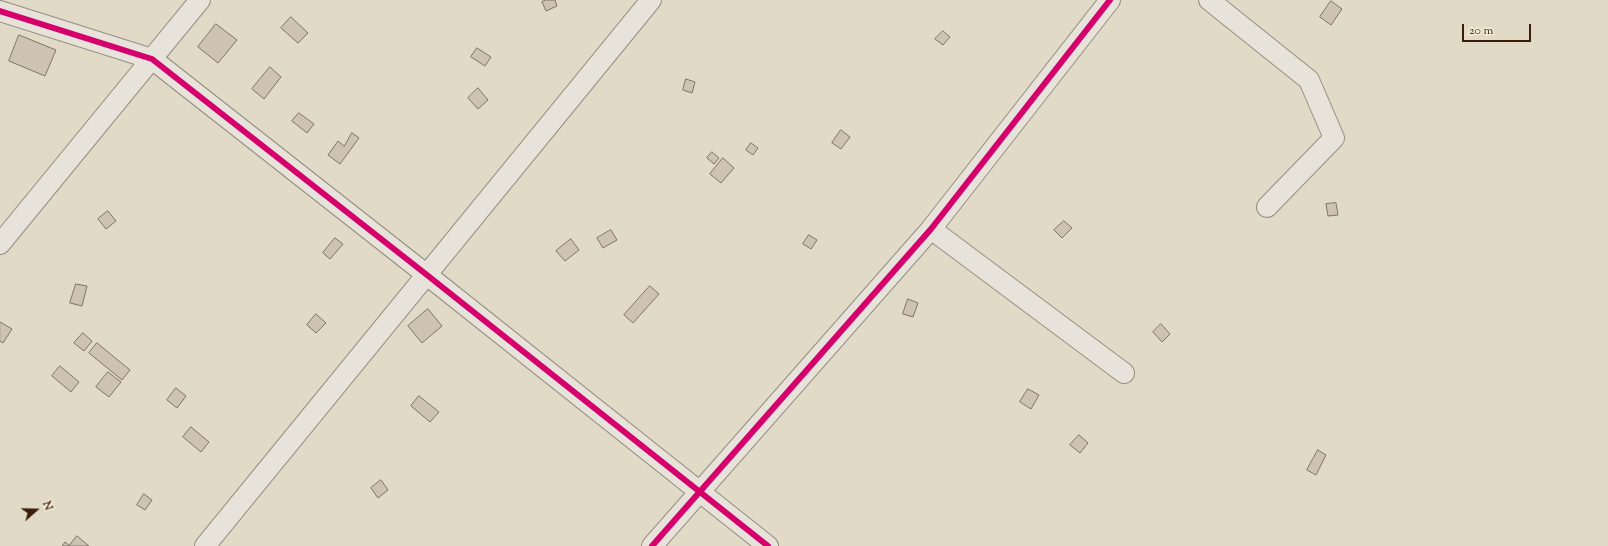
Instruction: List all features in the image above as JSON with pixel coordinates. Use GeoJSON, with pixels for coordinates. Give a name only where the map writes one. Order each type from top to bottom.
{"type":"FeatureCollection","features":[{"type":"Feature","properties":{"kind":"street"},"geometry":{"type":"LineString","coordinates":[[0,244],[200,0]]}},
{"type":"Feature","properties":{"kind":"street"},"geometry":{"type":"LineString","coordinates":[[205,546],[652,0]]}},
{"type":"Feature","properties":{"kind":"street"},"geometry":{"type":"LineString","coordinates":[[652,546],[931,229],[1110,0]]}},
{"type":"Feature","properties":{"kind":"street"},"geometry":{"type":"LineString","coordinates":[[1209,0],[1309,80],[1334,138],[1267,207]]}},
{"type":"Feature","properties":{"kind":"street"},"geometry":{"type":"LineString","coordinates":[[0,11],[152,59],[427,274],[768,546]]}},
{"type":"Feature","properties":{"kind":"street"},"geometry":{"type":"LineString","coordinates":[[931,229],[1124,373]]}},
{"type":"Feature","properties":{"kind":"building"},"geometry":{"type":"Polygon","coordinates":[[[546,0],[555,0],[557,6],[546,11],[542,2],[546,0]]]}},
{"type":"Feature","properties":{"kind":"building"},"geometry":{"type":"Polygon","coordinates":[[[1331,1],[1342,9],[1331,25],[1320,17],[1331,1]]]}},
{"type":"Feature","properties":{"kind":"building"},"geometry":{"type":"Polygon","coordinates":[[[291,17],[308,33],[298,43],[281,28],[291,17]]]}},
{"type":"Feature","properties":{"kind":"building"},"geometry":{"type":"Polygon","coordinates":[[[216,24],[237,40],[218,63],[198,47],[216,24]]]}},
{"type":"Feature","properties":{"kind":"building"},"geometry":{"type":"Polygon","coordinates":[[[943,31],[950,37],[943,45],[935,39],[943,31]]]}},
{"type":"Feature","properties":{"kind":"building"},"geometry":{"type":"Polygon","coordinates":[[[19,35],[56,50],[45,76],[9,61],[19,35]]]}},
{"type":"Feature","properties":{"kind":"building"},"geometry":{"type":"Polygon","coordinates":[[[477,48],[491,57],[485,66],[471,57],[477,48]]]}},
{"type":"Feature","properties":{"kind":"building"},"geometry":{"type":"Polygon","coordinates":[[[270,67],[281,77],[264,99],[252,89],[270,67]]]}},
{"type":"Feature","properties":{"kind":"building"},"geometry":{"type":"Polygon","coordinates":[[[686,79],[695,82],[692,93],[683,90],[686,79]]]}},
{"type":"Feature","properties":{"kind":"building"},"geometry":{"type":"Polygon","coordinates":[[[478,88],[488,100],[478,109],[468,98],[478,88]]]}},
{"type":"Feature","properties":{"kind":"building"},"geometry":{"type":"Polygon","coordinates":[[[299,113],[314,124],[307,133],[292,121],[299,113]]]}},
{"type":"Feature","properties":{"kind":"building"},"geometry":{"type":"Polygon","coordinates":[[[841,130],[850,137],[841,149],[832,143],[841,130]]]}},
{"type":"Feature","properties":{"kind":"building"},"geometry":{"type":"Polygon","coordinates":[[[352,133],[359,138],[340,164],[328,155],[338,141],[344,146],[352,133]]]}},
{"type":"Feature","properties":{"kind":"building"},"geometry":{"type":"Polygon","coordinates":[[[751,143],[758,148],[753,155],[746,150],[751,143]]]}},
{"type":"Feature","properties":{"kind":"building"},"geometry":{"type":"Polygon","coordinates":[[[712,152],[719,158],[714,164],[707,158],[712,152]]]}},
{"type":"Feature","properties":{"kind":"building"},"geometry":{"type":"Polygon","coordinates":[[[723,158],[734,168],[721,183],[710,174],[723,158]]]}},
{"type":"Feature","properties":{"kind":"building"},"geometry":{"type":"Polygon","coordinates":[[[1336,203],[1338,215],[1328,216],[1326,204],[1336,203]]]}},
{"type":"Feature","properties":{"kind":"building"},"geometry":{"type":"Polygon","coordinates":[[[108,211],[116,221],[106,229],[98,219],[108,211]]]}},
{"type":"Feature","properties":{"kind":"building"},"geometry":{"type":"Polygon","coordinates":[[[1064,221],[1072,228],[1062,238],[1054,230],[1064,221]]]}},
{"type":"Feature","properties":{"kind":"building"},"geometry":{"type":"Polygon","coordinates":[[[611,230],[617,240],[603,248],[597,238],[611,230]]]}},
{"type":"Feature","properties":{"kind":"building"},"geometry":{"type":"Polygon","coordinates":[[[809,235],[817,240],[811,249],[803,244],[809,235]]]}},
{"type":"Feature","properties":{"kind":"building"},"geometry":{"type":"Polygon","coordinates":[[[335,238],[343,244],[330,259],[323,253],[335,238]]]}},
{"type":"Feature","properties":{"kind":"building"},"geometry":{"type":"Polygon","coordinates":[[[571,239],[579,250],[565,261],[556,251],[571,239]]]}},
{"type":"Feature","properties":{"kind":"building"},"geometry":{"type":"Polygon","coordinates":[[[76,284],[87,286],[82,306],[70,303],[76,284]]]}},
{"type":"Feature","properties":{"kind":"building"},"geometry":{"type":"Polygon","coordinates":[[[650,286],[659,294],[633,323],[624,315],[650,286]]]}},
{"type":"Feature","properties":{"kind":"building"},"geometry":{"type":"Polygon","coordinates":[[[908,299],[918,303],[913,317],[903,314],[908,299]]]}},
{"type":"Feature","properties":{"kind":"building"},"geometry":{"type":"Polygon","coordinates":[[[428,309],[442,326],[422,343],[408,326],[428,309]]]}},
{"type":"Feature","properties":{"kind":"building"},"geometry":{"type":"Polygon","coordinates":[[[316,314],[326,323],[316,333],[307,325],[316,314]]]}},
{"type":"Feature","properties":{"kind":"building"},"geometry":{"type":"Polygon","coordinates":[[[0,322],[12,329],[3,343],[0,341],[0,322]]]}},
{"type":"Feature","properties":{"kind":"building"},"geometry":{"type":"Polygon","coordinates":[[[1161,324],[1170,334],[1162,342],[1153,332],[1161,324]]]}},
{"type":"Feature","properties":{"kind":"building"},"geometry":{"type":"Polygon","coordinates":[[[83,333],[92,341],[84,351],[74,343],[83,333]]]}},
{"type":"Feature","properties":{"kind":"building"},"geometry":{"type":"Polygon","coordinates":[[[97,343],[130,370],[122,380],[89,353],[97,343]]]}},
{"type":"Feature","properties":{"kind":"building"},"geometry":{"type":"Polygon","coordinates":[[[60,366],[79,382],[71,392],[52,376],[60,366]]]}},
{"type":"Feature","properties":{"kind":"building"},"geometry":{"type":"Polygon","coordinates":[[[108,372],[121,382],[109,397],[96,387],[108,372]]]}},
{"type":"Feature","properties":{"kind":"building"},"geometry":{"type":"Polygon","coordinates":[[[176,388],[186,396],[177,408],[167,400],[176,388]]]}},
{"type":"Feature","properties":{"kind":"building"},"geometry":{"type":"Polygon","coordinates":[[[1028,389],[1039,395],[1031,409],[1020,402],[1028,389]]]}},
{"type":"Feature","properties":{"kind":"building"},"geometry":{"type":"Polygon","coordinates":[[[419,396],[439,412],[430,422],[411,406],[419,396]]]}},
{"type":"Feature","properties":{"kind":"building"},"geometry":{"type":"Polygon","coordinates":[[[191,427],[209,442],[201,452],[183,437],[191,427]]]}},
{"type":"Feature","properties":{"kind":"building"},"geometry":{"type":"Polygon","coordinates":[[[1079,435],[1088,443],[1080,453],[1070,445],[1079,435]]]}},
{"type":"Feature","properties":{"kind":"building"},"geometry":{"type":"Polygon","coordinates":[[[1318,450],[1326,455],[1316,475],[1307,470],[1318,450]]]}},
{"type":"Feature","properties":{"kind":"building"},"geometry":{"type":"Polygon","coordinates":[[[381,480],[388,490],[378,498],[371,488],[381,480]]]}},
{"type":"Feature","properties":{"kind":"building"},"geometry":{"type":"Polygon","coordinates":[[[144,494],[152,500],[145,510],[137,505],[144,494]]]}},
{"type":"Feature","properties":{"kind":"building"},"geometry":{"type":"Polygon","coordinates":[[[77,536],[89,546],[62,546],[65,542],[69,545],[77,536]]]}},
{"type":"Feature","properties":{"kind":"cycle path"},"geometry":{"type":"LineString","coordinates":[[652,546],[931,229],[1110,0]]}},
{"type":"Feature","properties":{"kind":"cycle path"},"geometry":{"type":"LineString","coordinates":[[0,11],[152,59],[768,546]]}}]}
